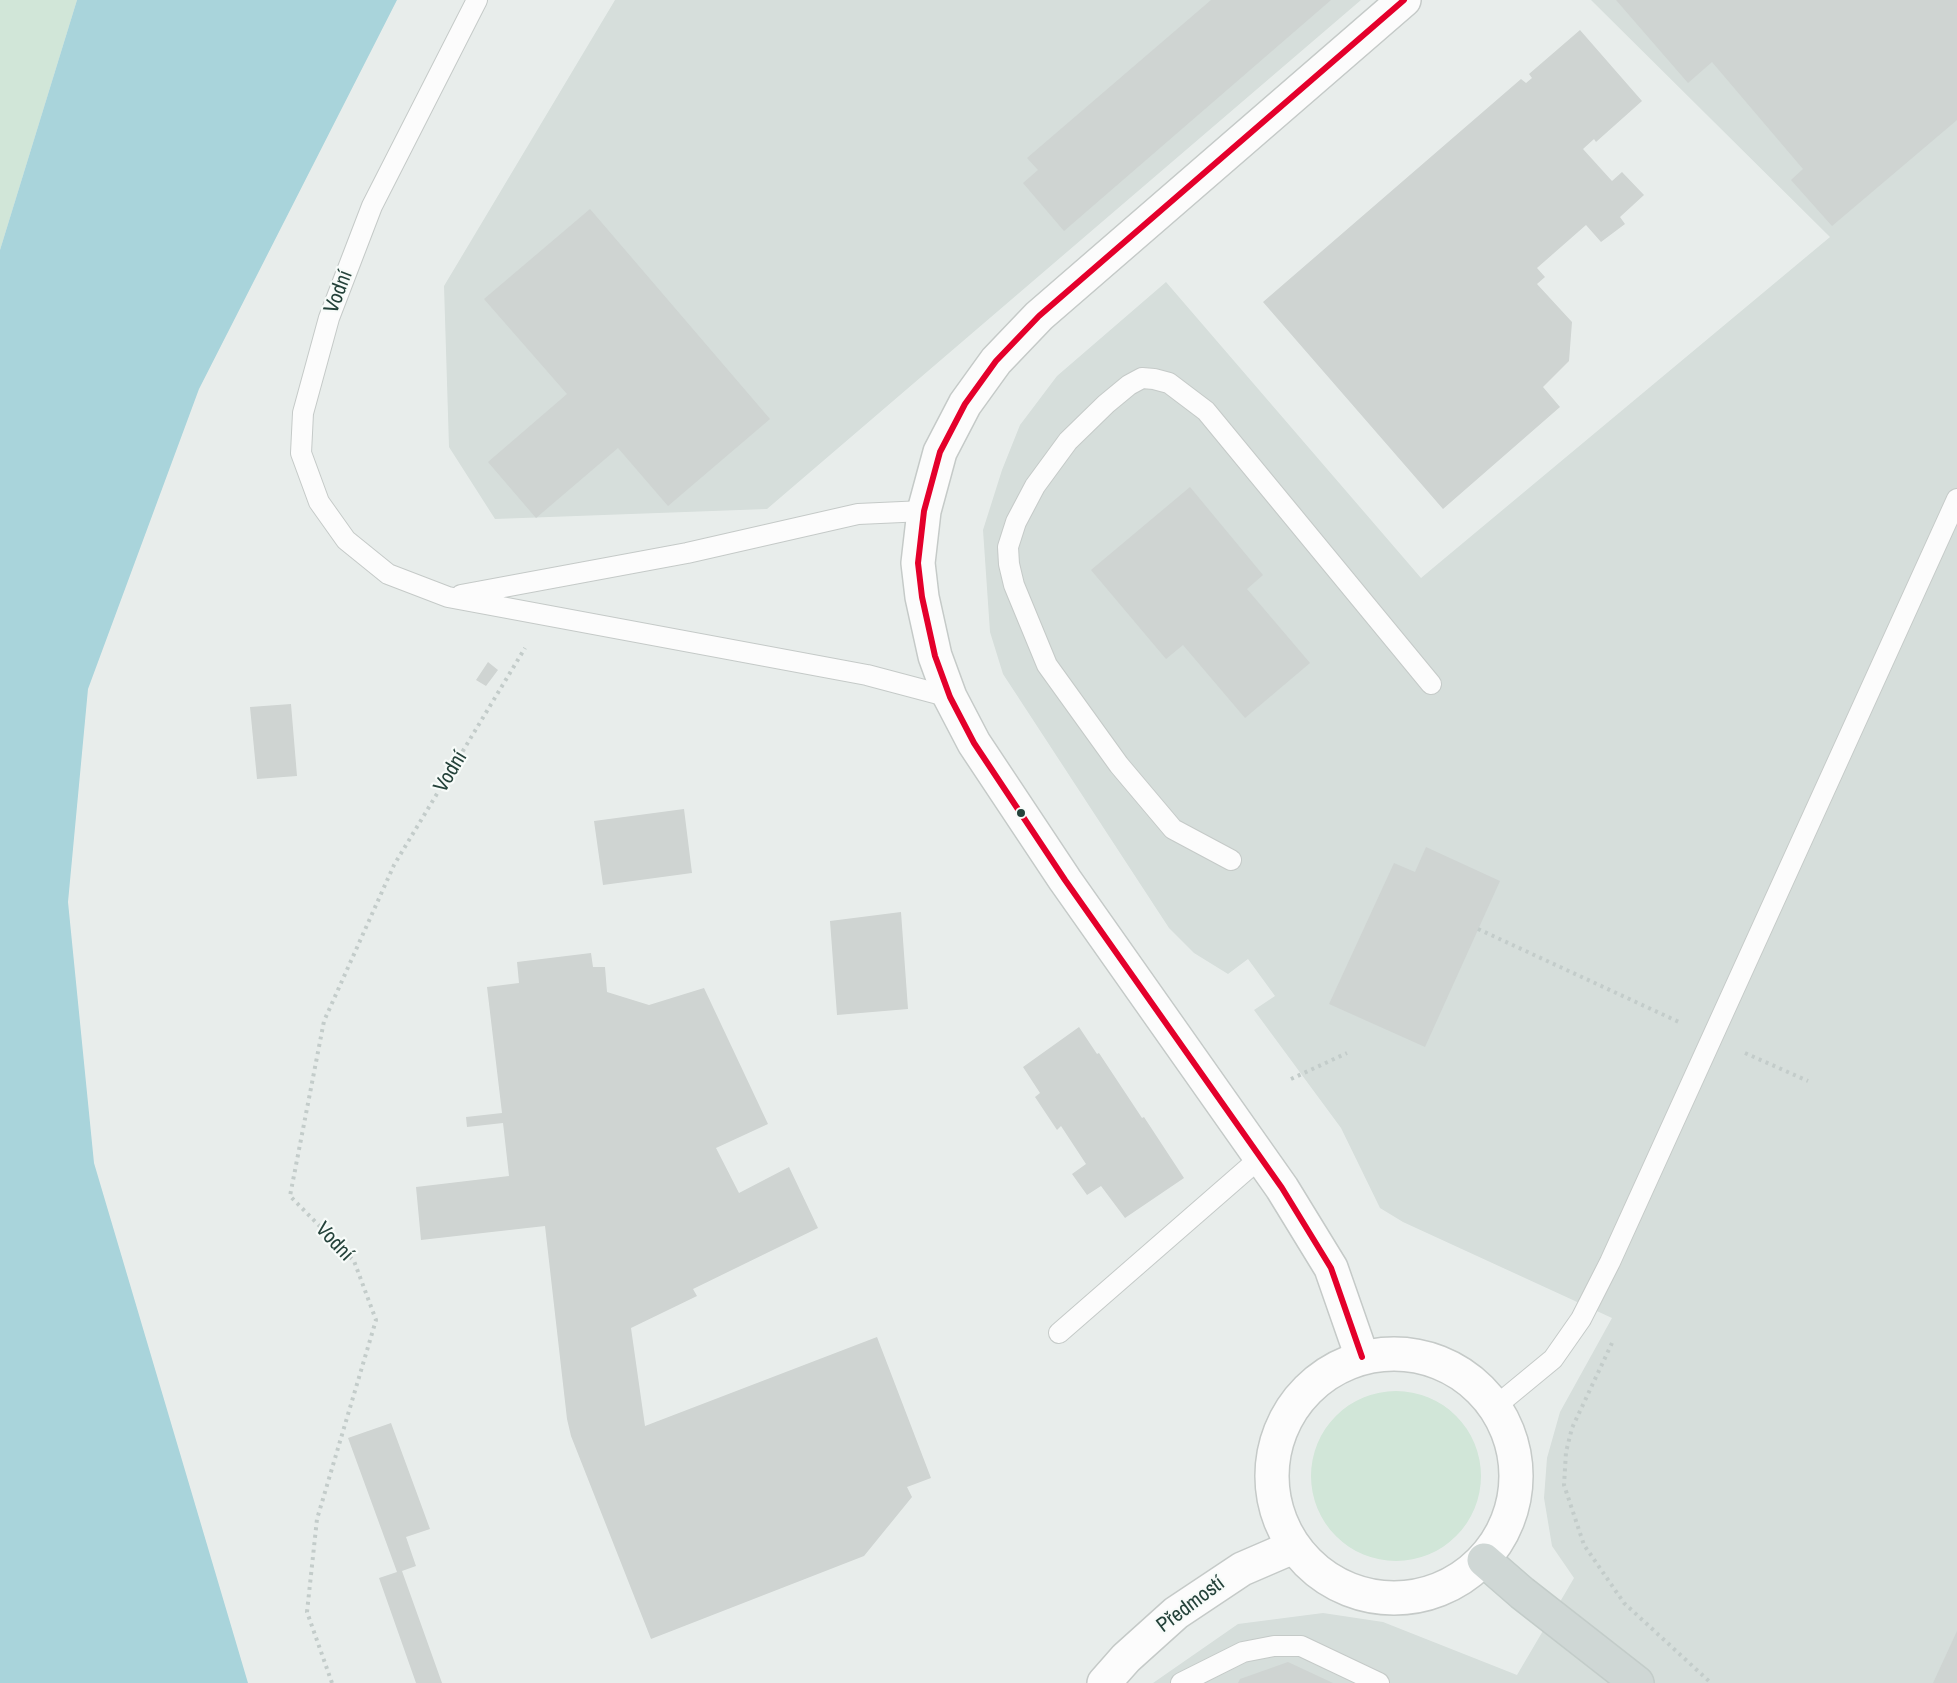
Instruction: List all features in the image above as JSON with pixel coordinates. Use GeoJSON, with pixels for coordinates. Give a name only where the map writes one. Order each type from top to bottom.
{"type":"FeatureCollection","features":[{"type":"Feature","properties":{"kind":"main road"},"geometry":{"type":"LineString","coordinates":[[1484,1560],[1522,1593],[1637,1683]]}},
{"type":"Feature","properties":{"kind":"street"},"geometry":{"type":"LineString","coordinates":[[1362,1357],[1331,1268],[1261,1157],[1065,880],[974,743],[950,697],[935,656],[922,597],[918,563],[924,511],[940,452],[965,405],[996,360],[1039,316],[1404,0]]}},
{"type":"Feature","properties":{"kind":"street"},"geometry":{"type":"LineString","coordinates":[[1399,1353],[1437,1360],[1470,1379],[1496,1406],[1513,1444],[1517,1485],[1507,1526],[1484,1560],[1455,1583],[1422,1596],[1385,1599],[1349,1591],[1318,1573],[1293,1547],[1275,1512],[1270,1472],[1278,1434],[1297,1400],[1326,1372],[1362,1357],[1399,1353]]}},
{"type":"Feature","properties":{"kind":"street","name":"Předmostí"},"geometry":{"type":"LineString","coordinates":[[1104,1683],[1126,1658],[1176,1613],[1242,1569],[1293,1547]]}},
{"type":"Feature","properties":{"kind":"lane","name":"Vodní"},"geometry":{"type":"LineString","coordinates":[[477,0],[368,217],[329,318],[303,413],[301,453],[319,502],[346,540],[388,574],[448,597],[545,616]]}},
{"type":"Feature","properties":{"kind":"lane"},"geometry":{"type":"LineString","coordinates":[[1231,860],[1173,829],[1119,765],[1047,665],[1014,585],[1008,547],[1016,522],[1035,486],[1068,441],[1106,404],[1129,385],[1142,378],[1169,383],[1206,411],[1431,684]]}},
{"type":"Feature","properties":{"kind":"lane"},"geometry":{"type":"LineString","coordinates":[[1496,1406],[1553,1359],[1581,1319],[1610,1262],[1957,498]]}},
{"type":"Feature","properties":{"kind":"lane"},"geometry":{"type":"LineString","coordinates":[[448,597],[687,553],[858,514],[924,511]]}},
{"type":"Feature","properties":{"kind":"lane"},"geometry":{"type":"LineString","coordinates":[[545,616],[867,675],[950,697]]}},
{"type":"Feature","properties":{"kind":"lane"},"geometry":{"type":"LineString","coordinates":[[1059,1333],[1261,1157]]}},
{"type":"Feature","properties":{"kind":"lane"},"geometry":{"type":"LineString","coordinates":[[1181,1683],[1243,1652],[1274,1646],[1301,1646],[1379,1683]]}},
{"type":"Feature","properties":{"kind":"path","name":"Vodní"},"geometry":{"type":"LineString","coordinates":[[332,1683],[307,1612],[317,1519],[376,1320],[354,1261],[290,1196],[324,1021],[394,865],[545,616]]}},
{"type":"Feature","properties":{"kind":"path"},"geometry":{"type":"LineString","coordinates":[[1478,929],[1808,1081]]}},
{"type":"Feature","properties":{"kind":"path"},"geometry":{"type":"LineString","coordinates":[[1291,1080],[1347,1053]]}},
{"type":"Feature","properties":{"kind":"path"},"geometry":{"type":"LineString","coordinates":[[1740,1063],[1745,1053]]}},
{"type":"Feature","properties":{"kind":"path"},"geometry":{"type":"LineString","coordinates":[[1616,1335],[1572,1428],[1566,1452],[1564,1485],[1584,1545],[1624,1603],[1711,1683]]}},
{"type":"Feature","properties":{"kind":"shaded area"},"geometry":{"type":"Polygon","coordinates":[[[615,0],[1361,0],[767,509],[495,519],[449,447],[444,286],[615,0]]]}},
{"type":"Feature","properties":{"kind":"shaded area"},"geometry":{"type":"Polygon","coordinates":[[[1591,0],[1957,0],[1957,1683],[1153,1683],[1238,1624],[1323,1613],[1383,1622],[1517,1675],[1574,1578],[1552,1546],[1544,1498],[1547,1458],[1560,1412],[1612,1318],[1403,1222],[1380,1208],[1341,1128],[1254,1010],[1275,996],[1248,959],[1228,974],[1194,953],[1169,928],[1003,674],[990,632],[983,530],[1002,470],[1020,425],[1057,376],[1166,282],[1421,578],[1830,237],[1591,0]]]}},
{"type":"Feature","properties":{"kind":"green space"},"geometry":{"type":"Polygon","coordinates":[[[0,0],[77,0],[0,250],[0,0]]]}},
{"type":"Feature","properties":{"kind":"green space"},"geometry":{"type":"Polygon","coordinates":[[[1396,1391],[1413,1392],[1429,1397],[1456,1416],[1475,1443],[1480,1459],[1480,1493],[1475,1509],[1456,1536],[1429,1555],[1413,1560],[1396,1561],[1379,1560],[1363,1555],[1336,1536],[1317,1509],[1312,1493],[1311,1476],[1312,1459],[1317,1443],[1336,1416],[1363,1397],[1379,1392],[1396,1391]]]}},
{"type":"Feature","properties":{"kind":"water"},"geometry":{"type":"Polygon","coordinates":[[[77,0],[397,0],[199,389],[88,689],[68,902],[94,1163],[248,1683],[0,1683],[0,250],[77,0]]]}},
{"type":"Feature","properties":{"kind":"building"},"geometry":{"type":"Polygon","coordinates":[[[1211,0],[1331,0],[1064,231],[1023,183],[1038,170],[1027,158],[1211,0]]]}},
{"type":"Feature","properties":{"kind":"building"},"geometry":{"type":"Polygon","coordinates":[[[1616,0],[1957,0],[1957,120],[1832,226],[1791,180],[1803,169],[1712,62],[1688,83],[1616,0]]]}},
{"type":"Feature","properties":{"kind":"building"},"geometry":{"type":"Polygon","coordinates":[[[1580,30],[1642,101],[1596,142],[1594,139],[1583,149],[1612,181],[1622,172],[1644,195],[1620,217],[1625,224],[1601,242],[1586,225],[1537,268],[1545,277],[1537,284],[1572,322],[1569,361],[1543,387],[1560,407],[1443,509],[1263,302],[1521,79],[1526,83],[1532,78],[1529,74],[1580,30]]]}},
{"type":"Feature","properties":{"kind":"building"},"geometry":{"type":"Polygon","coordinates":[[[590,209],[770,419],[668,506],[618,448],[536,518],[488,462],[567,394],[484,299],[590,209]]]}},
{"type":"Feature","properties":{"kind":"building"},"geometry":{"type":"Polygon","coordinates":[[[1190,487],[1263,575],[1247,589],[1310,663],[1245,718],[1183,645],[1166,659],[1091,570],[1190,487]]]}},
{"type":"Feature","properties":{"kind":"building"},"geometry":{"type":"Polygon","coordinates":[[[488,662],[498,670],[486,686],[476,680],[488,662]]]}},
{"type":"Feature","properties":{"kind":"building"},"geometry":{"type":"Polygon","coordinates":[[[291,704],[297,776],[257,779],[250,707],[291,704]]]}},
{"type":"Feature","properties":{"kind":"building"},"geometry":{"type":"Polygon","coordinates":[[[684,809],[692,873],[603,885],[594,821],[684,809]]]}},
{"type":"Feature","properties":{"kind":"building"},"geometry":{"type":"Polygon","coordinates":[[[1426,847],[1500,881],[1425,1047],[1329,1004],[1394,863],[1415,872],[1426,847]]]}},
{"type":"Feature","properties":{"kind":"building"},"geometry":{"type":"Polygon","coordinates":[[[901,912],[908,1009],[837,1015],[830,921],[901,912]]]}},
{"type":"Feature","properties":{"kind":"building"},"geometry":{"type":"Polygon","coordinates":[[[591,953],[593,967],[605,967],[607,992],[649,1005],[704,988],[768,1124],[716,1148],[739,1193],[789,1167],[818,1228],[693,1289],[697,1296],[631,1328],[645,1426],[877,1337],[931,1478],[907,1487],[912,1497],[864,1556],[651,1639],[571,1436],[567,1419],[545,1226],[421,1240],[416,1187],[509,1176],[503,1123],[467,1127],[466,1117],[502,1113],[487,987],[519,983],[517,962],[591,953]]]}},
{"type":"Feature","properties":{"kind":"building"},"geometry":{"type":"Polygon","coordinates":[[[1079,1027],[1142,1118],[1144,1117],[1184,1178],[1125,1218],[1101,1186],[1087,1195],[1072,1174],[1086,1164],[1061,1126],[1057,1130],[1035,1097],[1040,1093],[1023,1067],[1079,1027]]]}},
{"type":"Feature","properties":{"kind":"building"},"geometry":{"type":"Polygon","coordinates":[[[391,1423],[430,1529],[406,1537],[416,1566],[402,1571],[442,1683],[416,1683],[379,1578],[397,1572],[348,1438],[391,1423]]]}},
{"type":"Feature","properties":{"kind":"building"},"geometry":{"type":"Polygon","coordinates":[[[1957,1631],[1957,1683],[1933,1683],[1957,1631]]]}},
{"type":"Feature","properties":{"kind":"building"},"geometry":{"type":"Polygon","coordinates":[[[1288,1662],[1333,1683],[1238,1683],[1240,1679],[1288,1662]]]}},
{"type":"Feature","properties":{"kind":"transit line"},"geometry":{"type":"LineString","coordinates":[[1362,1357],[1331,1268],[1282,1188],[1065,880],[974,743],[950,697],[935,656],[922,597],[918,563],[924,511],[940,452],[965,404],[996,361],[1039,316],[1404,0]]}}]}
